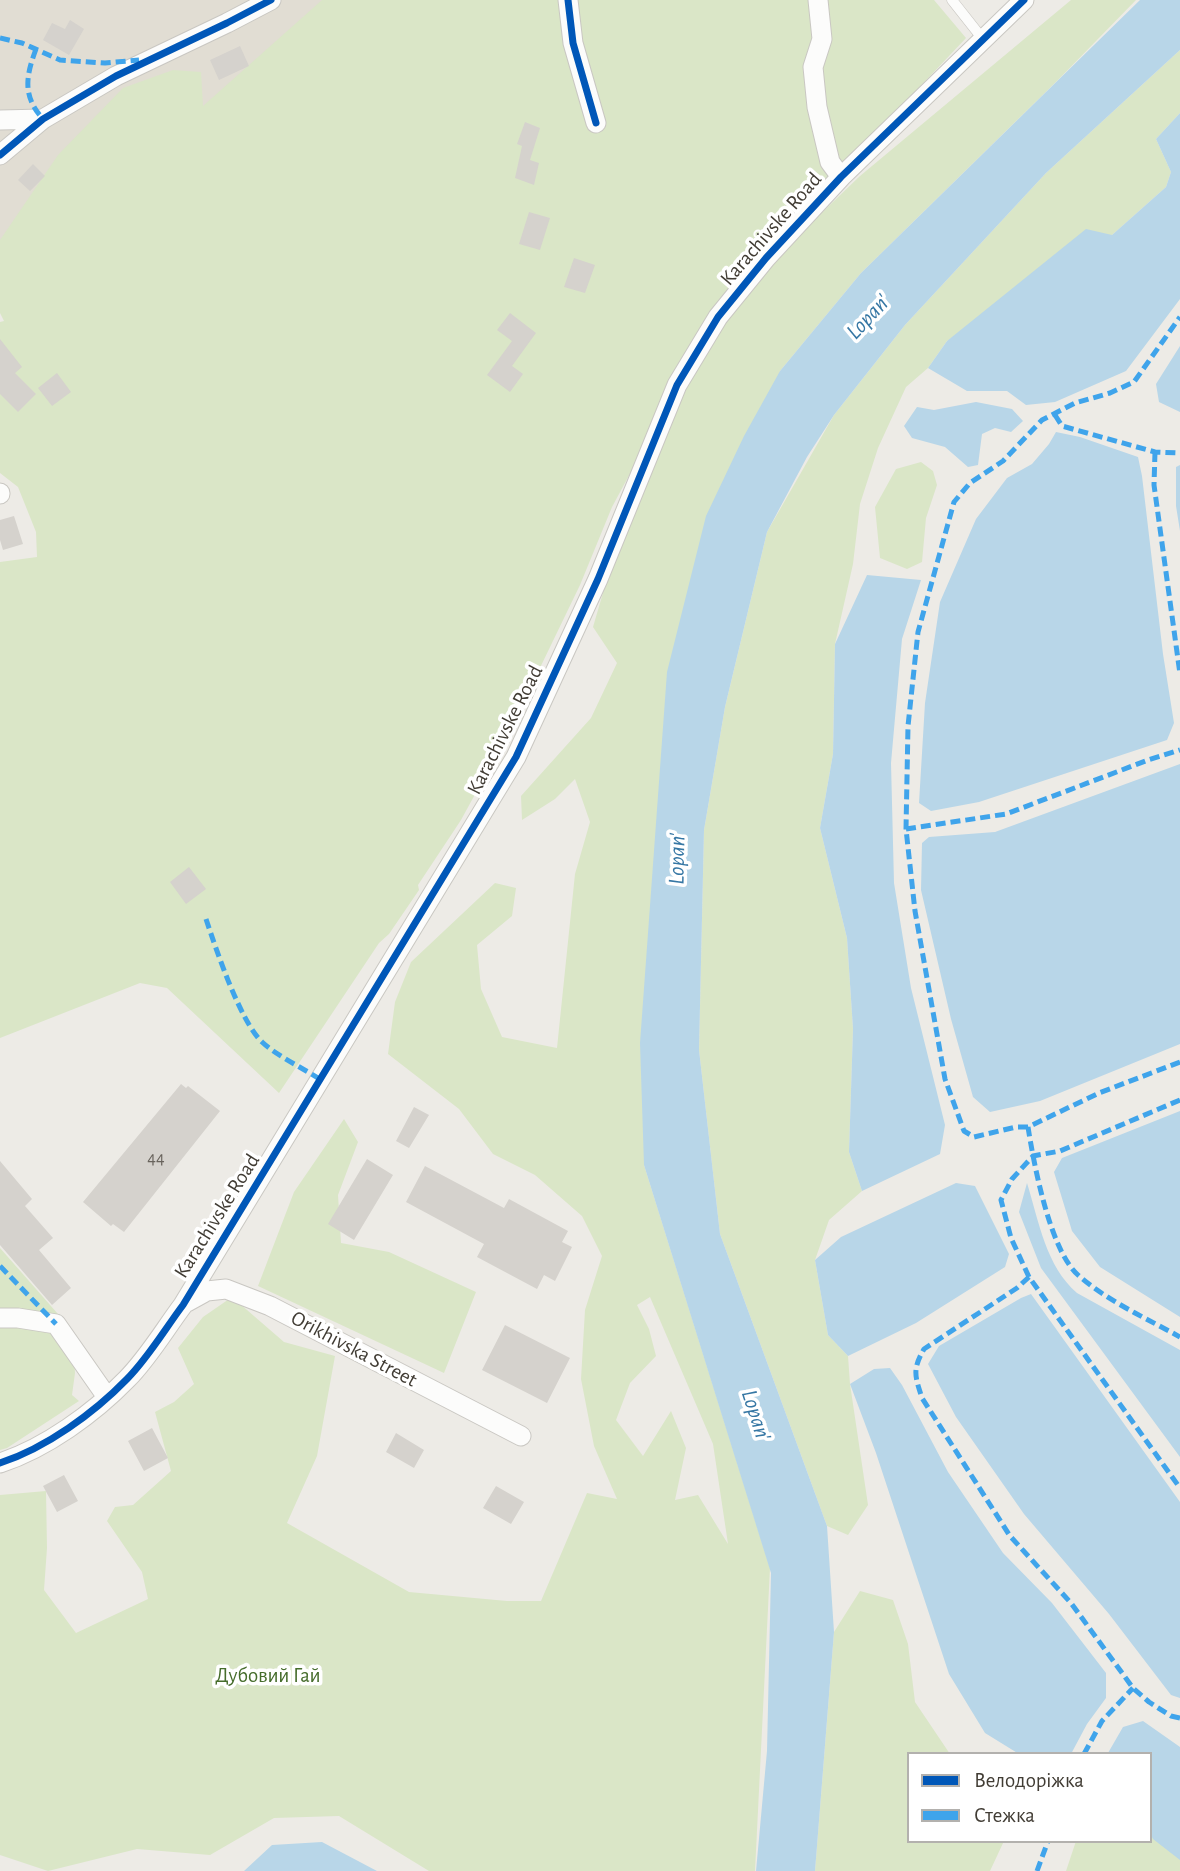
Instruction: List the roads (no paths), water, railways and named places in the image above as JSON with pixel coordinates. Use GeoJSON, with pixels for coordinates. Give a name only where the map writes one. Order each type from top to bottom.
{"type":"FeatureCollection","features":[{"type":"Feature","properties":{"kind":"street"},"geometry":{"type":"LineString","coordinates":[[0,155],[43,119],[116,76],[271,0]]}},
{"type":"Feature","properties":{"kind":"street"},"geometry":{"type":"LineString","coordinates":[[569,0],[573,43],[596,123]]}},
{"type":"Feature","properties":{"kind":"street"},"geometry":{"type":"LineString","coordinates":[[818,0],[822,39],[814,67],[817,107],[830,162],[841,177]]}},
{"type":"Feature","properties":{"kind":"street","name":"Karachivske Road"},"geometry":{"type":"LineString","coordinates":[[0,1463],[13,1459],[74,1425],[107,1397],[128,1378],[183,1305],[516,757],[598,579],[677,386],[718,317],[766,258],[841,177],[1024,0]]}},
{"type":"Feature","properties":{"kind":"street"},"geometry":{"type":"LineString","coordinates":[[0,120],[43,119]]}},
{"type":"Feature","properties":{"kind":"street","name":"Orikhivska Street"},"geometry":{"type":"LineString","coordinates":[[183,1305],[207,1291],[226,1289],[270,1306],[521,1436]]}},
{"type":"Feature","properties":{"kind":"street"},"geometry":{"type":"LineString","coordinates":[[0,1318],[55,1324],[107,1397]]}},
{"type":"Feature","properties":{"kind":"lane"},"geometry":{"type":"LineString","coordinates":[[951,0],[982,38]]}},
{"type":"Feature","properties":{"kind":"water","name":"Lopan'"},"geometry":{"type":"Polygon","coordinates":[[[1140,0],[1180,0],[1180,50],[1046,173],[905,325],[834,415],[807,457],[767,532],[725,707],[704,830],[699,1050],[720,1234],[827,1526],[834,1632],[815,1871],[756,1871],[767,1751],[771,1573],[644,1165],[640,1043],[667,672],[706,516],[744,436],[780,371],[861,273],[1140,0]]]}},
{"type":"Feature","properties":{"kind":"water"},"geometry":{"type":"Polygon","coordinates":[[[1180,113],[1180,299],[1126,371],[1055,402],[1026,405],[1007,391],[967,391],[928,368],[947,341],[1086,229],[1112,235],[1166,187],[1171,172],[1156,139],[1180,113]]]}},
{"type":"Feature","properties":{"kind":"water"},"geometry":{"type":"Polygon","coordinates":[[[1180,346],[1180,412],[1159,402],[1156,384],[1180,346]]]}},
{"type":"Feature","properties":{"kind":"water"},"geometry":{"type":"Polygon","coordinates":[[[976,402],[1012,409],[1023,421],[1011,432],[995,428],[982,434],[978,465],[968,467],[945,447],[912,438],[904,426],[917,407],[934,410],[976,402]]]}},
{"type":"Feature","properties":{"kind":"water"},"geometry":{"type":"Polygon","coordinates":[[[1056,432],[1080,437],[1138,457],[1174,723],[1167,740],[979,802],[931,811],[919,803],[925,703],[940,602],[976,519],[1007,478],[1032,464],[1056,432]]]}},
{"type":"Feature","properties":{"kind":"water"},"geometry":{"type":"Polygon","coordinates":[[[1180,465],[1180,531],[1176,506],[1176,467],[1180,465]]]}},
{"type":"Feature","properties":{"kind":"water"},"geometry":{"type":"Polygon","coordinates":[[[867,575],[921,580],[902,639],[891,763],[894,883],[911,988],[945,1125],[940,1154],[862,1191],[849,1152],[853,1029],[847,938],[820,828],[833,754],[835,644],[867,575]]]}},
{"type":"Feature","properties":{"kind":"water"},"geometry":{"type":"Polygon","coordinates":[[[1180,764],[1180,1044],[1040,1101],[990,1112],[973,1097],[951,1019],[921,890],[922,843],[929,837],[995,832],[1180,764]]]}},
{"type":"Feature","properties":{"kind":"water"},"geometry":{"type":"Polygon","coordinates":[[[1180,1111],[1180,1317],[1100,1267],[1072,1231],[1054,1172],[1062,1158],[1180,1111]]]}},
{"type":"Feature","properties":{"kind":"water"},"geometry":{"type":"Polygon","coordinates":[[[956,1183],[975,1186],[1009,1254],[1005,1267],[916,1323],[848,1356],[828,1335],[815,1260],[841,1237],[956,1183]]]}},
{"type":"Feature","properties":{"kind":"water"},"geometry":{"type":"Polygon","coordinates":[[[1027,1183],[1045,1242],[1066,1282],[1077,1293],[1180,1350],[1180,1457],[1041,1268],[1019,1212],[1027,1183]]]}},
{"type":"Feature","properties":{"kind":"water"},"geometry":{"type":"Polygon","coordinates":[[[1031,1294],[1180,1502],[1180,1698],[1171,1695],[1109,1614],[1024,1514],[956,1417],[928,1364],[939,1346],[1031,1294]]]}},
{"type":"Feature","properties":{"kind":"water"},"geometry":{"type":"Polygon","coordinates":[[[890,1368],[902,1385],[948,1472],[1003,1553],[1052,1603],[1106,1673],[1106,1698],[1087,1724],[1072,1752],[1016,1752],[985,1733],[949,1674],[876,1453],[850,1384],[874,1369],[890,1368]]]}},
{"type":"Feature","properties":{"kind":"water"},"geometry":{"type":"Polygon","coordinates":[[[1143,1721],[1180,1747],[1180,1860],[1152,1837],[1152,1752],[1109,1752],[1123,1727],[1143,1721]]]}},
{"type":"Feature","properties":{"kind":"water"},"geometry":{"type":"Polygon","coordinates":[[[322,1842],[377,1871],[244,1871],[272,1845],[322,1842]]]}},
{"type":"Feature","properties":{"kind":"park label","name":"Дубовий Гай"},"geometry":{"type":"Point","coordinates":[268,1676]}}]}
